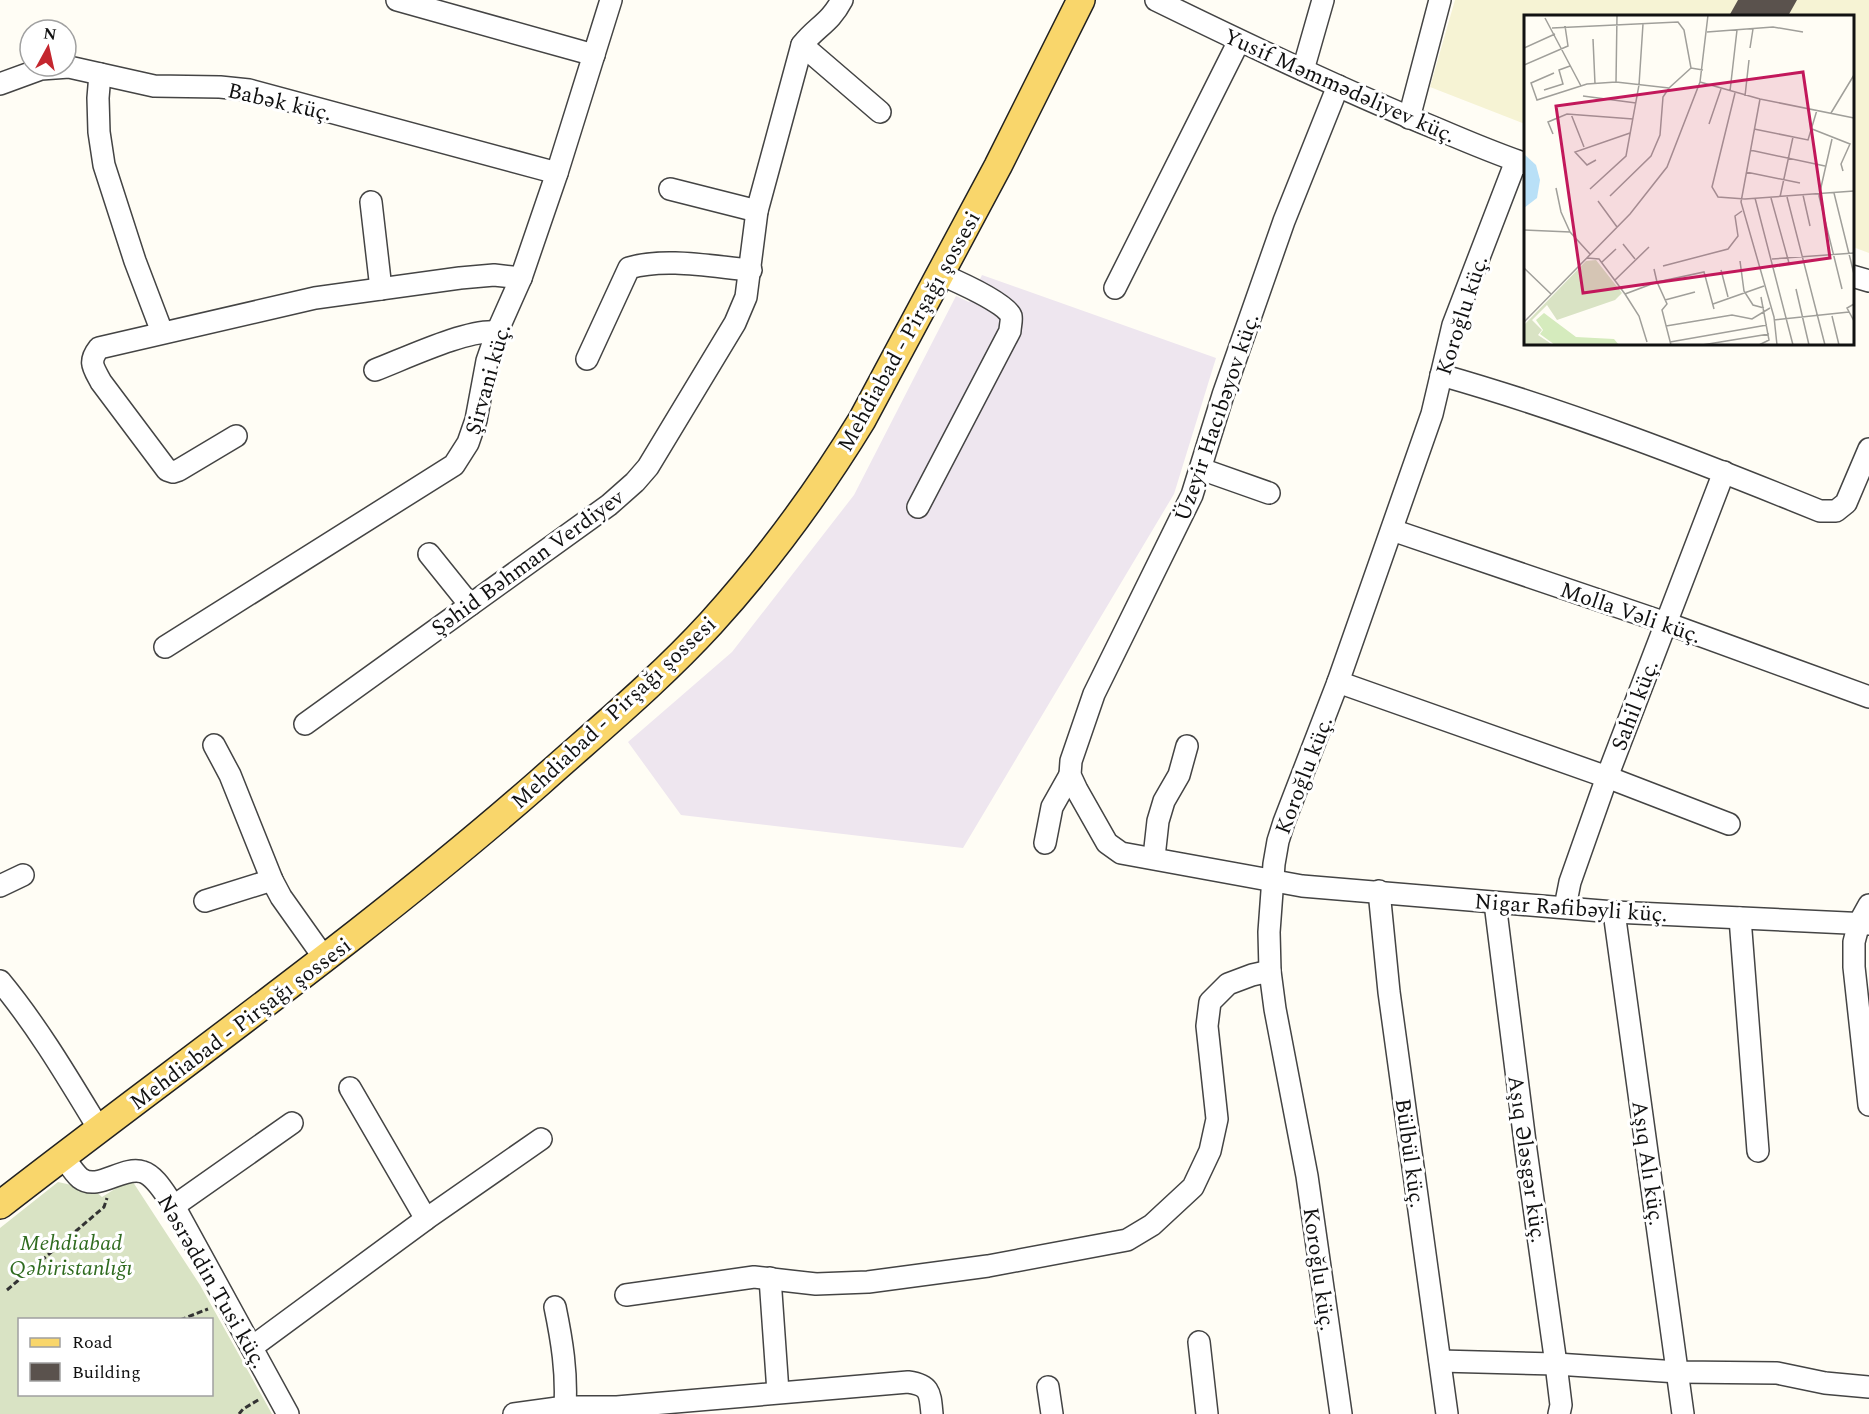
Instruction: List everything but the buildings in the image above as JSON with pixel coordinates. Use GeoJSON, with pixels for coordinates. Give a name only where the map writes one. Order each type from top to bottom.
{"type":"FeatureCollection","features":[{"type":"Feature","properties":{"kind":"main road","name":"Mehdiabad - Pirşağı şossesi"},"geometry":{"type":"LineString","coordinates":[[0,1205],[426,880],[497,820],[658,676],[710,623],[764,561],[794,522],[862,420],[1008,145],[1081,0]]}},
{"type":"Feature","properties":{"kind":"street"},"geometry":{"type":"LineString","coordinates":[[397,0],[594,56]]}},
{"type":"Feature","properties":{"kind":"street","name":"Şirvani küç."},"geometry":{"type":"LineString","coordinates":[[165,647],[454,465],[468,443],[476,420],[487,361],[521,278],[557,173],[611,0]]}},
{"type":"Feature","properties":{"kind":"street"},"geometry":{"type":"LineString","coordinates":[[842,0],[835,14],[802,45],[880,112]]}},
{"type":"Feature","properties":{"kind":"street","name":"Yusif Məmmədəliyev küç."},"geometry":{"type":"LineString","coordinates":[[1156,0],[1338,86],[1521,162]]}},
{"type":"Feature","properties":{"kind":"street"},"geometry":{"type":"LineString","coordinates":[[1303,70],[1323,0]]}},
{"type":"Feature","properties":{"kind":"street"},"geometry":{"type":"LineString","coordinates":[[1409,117],[1440,0]]}},
{"type":"Feature","properties":{"kind":"street"},"geometry":{"type":"LineString","coordinates":[[1115,288],[1239,41]]}},
{"type":"Feature","properties":{"kind":"street","name":"Şəhid Bəhman Verdiyev"},"geometry":{"type":"LineString","coordinates":[[305,724],[609,505],[648,467],[735,323],[746,297],[757,211],[802,45]]}},
{"type":"Feature","properties":{"kind":"street","name":"Babək küç."},"geometry":{"type":"LineString","coordinates":[[0,84],[41,69],[69,67],[154,86],[249,90],[557,173]]}},
{"type":"Feature","properties":{"kind":"street"},"geometry":{"type":"LineString","coordinates":[[100,74],[99,132],[104,165],[135,261],[162,332]]}},
{"type":"Feature","properties":{"kind":"street","name":"Üzeyir Hacıbəyov küç."},"geometry":{"type":"LineString","coordinates":[[1045,843],[1052,807],[1070,775],[1071,761],[1094,694],[1184,516],[1223,395],[1284,221],[1338,86]]}},
{"type":"Feature","properties":{"kind":"street","name":"Koroğlu küç."},"geometry":{"type":"LineString","coordinates":[[1341,1414],[1307,1176],[1275,1009],[1270,971],[1269,932],[1274,864],[1281,831],[1338,682],[1432,414],[1453,324],[1521,162]]}},
{"type":"Feature","properties":{"kind":"street"},"geometry":{"type":"LineString","coordinates":[[670,189],[757,211]]}},
{"type":"Feature","properties":{"kind":"street"},"geometry":{"type":"LineString","coordinates":[[371,202],[381,289]]}},
{"type":"Feature","properties":{"kind":"street"},"geometry":{"type":"LineString","coordinates":[[587,359],[629,268],[638,265],[680,264],[751,270]]}},
{"type":"Feature","properties":{"kind":"street"},"geometry":{"type":"LineString","coordinates":[[918,507],[1010,331],[1011,318],[1007,310],[975,289],[940,273]]}},
{"type":"Feature","properties":{"kind":"street"},"geometry":{"type":"LineString","coordinates":[[236,436],[178,470],[173,472],[167,470],[102,382],[93,367],[93,356],[99,348],[315,298],[494,274],[521,278]]}},
{"type":"Feature","properties":{"kind":"street"},"geometry":{"type":"LineString","coordinates":[[1854,277],[1869,281]]}},
{"type":"Feature","properties":{"kind":"street"},"geometry":{"type":"LineString","coordinates":[[375,370],[469,334],[497,332]]}},
{"type":"Feature","properties":{"kind":"street"},"geometry":{"type":"LineString","coordinates":[[1441,375],[1549,409],[1724,472],[1820,511],[1836,511],[1846,502],[1869,449]]}},
{"type":"Feature","properties":{"kind":"street"},"geometry":{"type":"LineString","coordinates":[[1201,469],[1269,493]]}},
{"type":"Feature","properties":{"kind":"street","name":"Sahil küç."},"geometry":{"type":"LineString","coordinates":[[1565,908],[1570,882],[1607,777],[1724,472]]}},
{"type":"Feature","properties":{"kind":"street","name":"Molla Vəli küç."},"geometry":{"type":"LineString","coordinates":[[1392,530],[1666,623],[1869,697]]}},
{"type":"Feature","properties":{"kind":"street"},"geometry":{"type":"LineString","coordinates":[[429,554],[470,605]]}},
{"type":"Feature","properties":{"kind":"street"},"geometry":{"type":"LineString","coordinates":[[1338,682],[1607,777],[1730,824]]}},
{"type":"Feature","properties":{"kind":"street"},"geometry":{"type":"LineString","coordinates":[[214,745],[230,775],[272,880],[281,897],[325,959]]}},
{"type":"Feature","properties":{"kind":"street"},"geometry":{"type":"LineString","coordinates":[[1154,857],[1158,821],[1164,801],[1179,775],[1187,746]]}},
{"type":"Feature","properties":{"kind":"street","name":"Nigar Rəfibəyli küç."},"geometry":{"type":"LineString","coordinates":[[1070,775],[1107,843],[1121,853],[1154,857],[1302,886],[1614,912],[1740,918],[1866,918]]}},
{"type":"Feature","properties":{"kind":"street"},"geometry":{"type":"LineString","coordinates":[[0,886],[23,875]]}},
{"type":"Feature","properties":{"kind":"street"},"geometry":{"type":"LineString","coordinates":[[205,901],[272,880]]}},
{"type":"Feature","properties":{"kind":"street","name":"Bülbül küç."},"geometry":{"type":"LineString","coordinates":[[1379,891],[1389,992],[1447,1414]]}},
{"type":"Feature","properties":{"kind":"street","name":"Aşıq Ələsgər küç."},"geometry":{"type":"LineString","coordinates":[[1496,903],[1526,1150],[1556,1364],[1561,1405],[1559,1414]]}},
{"type":"Feature","properties":{"kind":"street","name":"Aşıq Alı küç."},"geometry":{"type":"LineString","coordinates":[[1614,912],[1683,1414]]}},
{"type":"Feature","properties":{"kind":"street"},"geometry":{"type":"LineString","coordinates":[[1740,918],[1758,1151]]}},
{"type":"Feature","properties":{"kind":"street"},"geometry":{"type":"LineString","coordinates":[[1866,918],[1854,942],[1854,967],[1869,1105]]}},
{"type":"Feature","properties":{"kind":"street"},"geometry":{"type":"LineString","coordinates":[[626,1295],[728,1279],[770,1278],[816,1284],[846,1284],[988,1266],[1127,1240],[1152,1225],[1193,1187],[1210,1151],[1217,1119],[1207,1026],[1210,1002],[1228,984],[1270,971]]}},
{"type":"Feature","properties":{"kind":"street"},"geometry":{"type":"LineString","coordinates":[[0,981],[27,1014],[99,1129]]}},
{"type":"Feature","properties":{"kind":"street"},"geometry":{"type":"LineString","coordinates":[[350,1088],[426,1219]]}},
{"type":"Feature","properties":{"kind":"street"},"geometry":{"type":"LineString","coordinates":[[174,1206],[292,1123]]}},
{"type":"Feature","properties":{"kind":"street"},"geometry":{"type":"LineString","coordinates":[[252,1347],[541,1138]]}},
{"type":"Feature","properties":{"kind":"street"},"geometry":{"type":"LineString","coordinates":[[63,1156],[80,1178],[87,1182],[102,1180]]}},
{"type":"Feature","properties":{"kind":"street","name":"Nəsrəddin Tusi küç."},"geometry":{"type":"LineString","coordinates":[[102,1180],[132,1170],[145,1172],[174,1206],[288,1414]]}},
{"type":"Feature","properties":{"kind":"street"},"geometry":{"type":"LineString","coordinates":[[770,1278],[778,1392]]}},
{"type":"Feature","properties":{"kind":"street"},"geometry":{"type":"LineString","coordinates":[[555,1307],[564,1350],[565,1411]]}},
{"type":"Feature","properties":{"kind":"street"},"geometry":{"type":"LineString","coordinates":[[1199,1342],[1207,1414]]}},
{"type":"Feature","properties":{"kind":"street"},"geometry":{"type":"LineString","coordinates":[[1440,1361],[1556,1364],[1678,1372],[1777,1373],[1825,1383],[1869,1387]]}},
{"type":"Feature","properties":{"kind":"street"},"geometry":{"type":"LineString","coordinates":[[514,1414],[908,1382],[926,1388],[930,1394],[932,1414]]}},
{"type":"Feature","properties":{"kind":"street"},"geometry":{"type":"LineString","coordinates":[[1048,1387],[1052,1414]]}},
{"type":"Feature","properties":{"kind":"path"},"geometry":{"type":"LineString","coordinates":[[7,1290],[104,1207],[108,1197],[102,1180]]}},
{"type":"Feature","properties":{"kind":"path"},"geometry":{"type":"LineString","coordinates":[[185,1318],[226,1300]]}},
{"type":"Feature","properties":{"kind":"path"},"geometry":{"type":"LineString","coordinates":[[239,1414],[243,1409],[275,1391]]}},
{"type":"Feature","properties":{"kind":"shaded area"},"geometry":{"type":"Polygon","coordinates":[[[1455,0],[1869,0],[1869,253],[1854,247],[1854,15],[1524,15],[1524,124],[1430,87],[1455,0]]]}},
{"type":"Feature","properties":{"kind":"shaded area"},"geometry":{"type":"Polygon","coordinates":[[[982,275],[1216,358],[1174,494],[963,848],[681,815],[628,742],[732,652],[854,495],[956,296],[969,302],[982,275]]]}},
{"type":"Feature","properties":{"kind":"green space","name":"Mehdiabad Qəbiristanlığı"},"geometry":{"type":"Polygon","coordinates":[[[131,1179],[200,1285],[272,1414],[0,1414],[0,1228],[58,1182],[94,1190],[102,1197],[131,1179]]]}}]}
